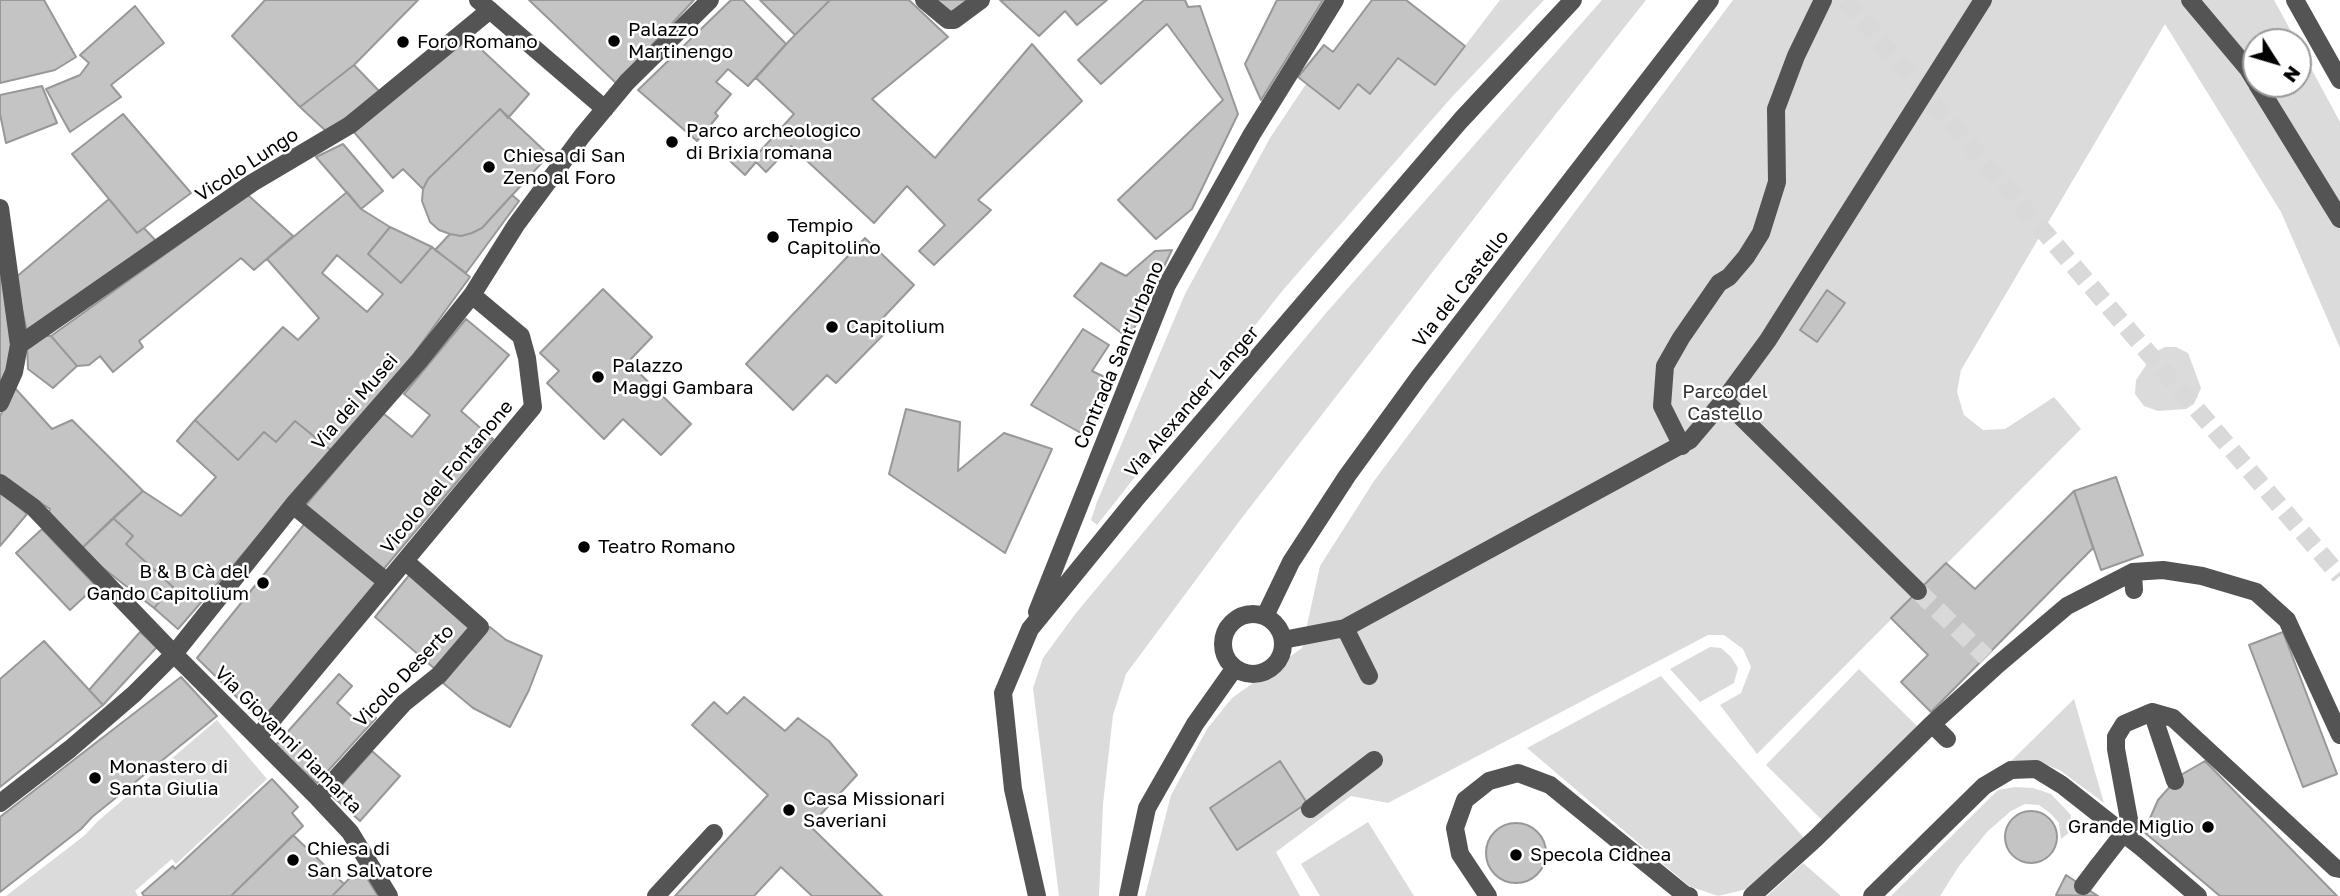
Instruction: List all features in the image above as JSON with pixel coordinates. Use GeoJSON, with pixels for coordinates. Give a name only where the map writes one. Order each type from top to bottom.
{"type":"FeatureCollection","features":[{"type":"Feature","properties":{"kind":"street","name":"Via dei Musei"},"geometry":{"type":"LineString","coordinates":[[0,803],[70,749],[134,694],[174,654],[293,505],[419,361],[472,295],[516,225],[582,136],[627,82],[710,0]]}},
{"type":"Feature","properties":{"kind":"street"},"geometry":{"type":"LineString","coordinates":[[924,0],[948,20],[954,20],[981,0]]}},
{"type":"Feature","properties":{"kind":"street","name":"Contrada Sant'Urbano"},"geometry":{"type":"LineString","coordinates":[[1030,629],[1167,285],[1252,134],[1335,0]]}},
{"type":"Feature","properties":{"kind":"street","name":"Via Alexander Langer"},"geometry":{"type":"LineString","coordinates":[[1037,896],[1013,789],[1003,693],[1030,629],[1135,500],[1443,141],[1573,0]]}},
{"type":"Feature","properties":{"kind":"street","name":"Via del Castello"},"geometry":{"type":"LineString","coordinates":[[1265,616],[1291,562],[1347,476],[1419,377],[1710,0]]}},
{"type":"Feature","properties":{"kind":"street"},"geometry":{"type":"LineString","coordinates":[[1682,446],[1662,406],[1665,366],[1719,283],[1729,277],[1746,257],[1761,233],[1777,182],[1776,109],[1796,56],[1823,0]]}},
{"type":"Feature","properties":{"kind":"street"},"geometry":{"type":"LineString","coordinates":[[1283,640],[1345,628],[1690,440],[1724,400],[1768,340],[1983,0]]}},
{"type":"Feature","properties":{"kind":"street"},"geometry":{"type":"LineString","coordinates":[[2190,0],[2242,62]]}},
{"type":"Feature","properties":{"kind":"street"},"geometry":{"type":"LineString","coordinates":[[2295,0],[2340,80]]}},
{"type":"Feature","properties":{"kind":"street"},"geometry":{"type":"LineString","coordinates":[[484,5],[605,109]]}},
{"type":"Feature","properties":{"kind":"street","name":"Vicolo Lungo"},"geometry":{"type":"LineString","coordinates":[[19,345],[252,184],[350,125],[460,37],[484,5]]}},
{"type":"Feature","properties":{"kind":"street"},"geometry":{"type":"LineString","coordinates":[[2266,98],[2340,219]]}},
{"type":"Feature","properties":{"kind":"street"},"geometry":{"type":"LineString","coordinates":[[0,208],[19,345],[14,372],[0,403]]}},
{"type":"Feature","properties":{"kind":"street","name":"Vicolo del Fontanone"},"geometry":{"type":"LineString","coordinates":[[258,737],[533,407],[527,358],[521,336],[472,295]]}},
{"type":"Feature","properties":{"kind":"street"},"geometry":{"type":"LineString","coordinates":[[1724,400],[1918,591]]}},
{"type":"Feature","properties":{"kind":"street","name":"Via Giovanni Piamarta"},"geometry":{"type":"LineString","coordinates":[[0,483],[33,507],[350,832],[388,896]]}},
{"type":"Feature","properties":{"kind":"street","name":"Vicolo del Fontanone"},"geometry":{"type":"LineString","coordinates":[[293,505],[387,582]]}},
{"type":"Feature","properties":{"kind":"street","name":"Vicolo Deserto"},"geometry":{"type":"LineString","coordinates":[[318,798],[404,703],[439,675],[480,627],[406,559]]}},
{"type":"Feature","properties":{"kind":"street"},"geometry":{"type":"LineString","coordinates":[[1752,896],[1815,839],[1932,724],[1990,662],[2067,606],[2133,572],[2163,570],[2202,576],[2256,592],[2287,620],[2340,735]]}},
{"type":"Feature","properties":{"kind":"street"},"geometry":{"type":"LineString","coordinates":[[2133,572],[2134,590]]}},
{"type":"Feature","properties":{"kind":"street"},"geometry":{"type":"LineString","coordinates":[[1252,614],[1265,616],[1274,622],[1283,640],[1277,663],[1268,671],[1257,674],[1245,674],[1234,668],[1226,659],[1222,647],[1230,624],[1240,616],[1252,614]]}},
{"type":"Feature","properties":{"kind":"street"},"geometry":{"type":"LineString","coordinates":[[1345,628],[1369,676]]}},
{"type":"Feature","properties":{"kind":"street"},"geometry":{"type":"LineString","coordinates":[[1128,896],[1147,808],[1195,724],[1234,668]]}},
{"type":"Feature","properties":{"kind":"street"},"geometry":{"type":"LineString","coordinates":[[2152,712],[2175,781]]}},
{"type":"Feature","properties":{"kind":"street"},"geometry":{"type":"LineString","coordinates":[[2083,886],[2130,825],[2116,737],[2124,724],[2152,712],[2173,718],[2335,868],[2340,869]]}},
{"type":"Feature","properties":{"kind":"street"},"geometry":{"type":"LineString","coordinates":[[1932,724],[1947,739]]}},
{"type":"Feature","properties":{"kind":"street"},"geometry":{"type":"LineString","coordinates":[[1310,809],[1374,761]]}},
{"type":"Feature","properties":{"kind":"street"},"geometry":{"type":"LineString","coordinates":[[1872,896],[1984,786],[2011,769],[2036,769],[2062,785],[2198,896]]}},
{"type":"Feature","properties":{"kind":"street"},"geometry":{"type":"LineString","coordinates":[[1488,896],[1460,855],[1455,828],[1465,800],[1489,782],[1518,773],[1550,785],[1689,896]]}},
{"type":"Feature","properties":{"kind":"street"},"geometry":{"type":"LineString","coordinates":[[656,896],[714,833]]}},
{"type":"Feature","properties":{"kind":"green space"},"geometry":{"type":"Polygon","coordinates":[[[1500,0],[1544,0],[1451,98],[1283,290],[1097,525],[1091,520],[1097,502],[1185,294],[1270,138],[1306,84],[1339,108],[1358,84],[1371,93],[1398,58],[1435,85],[1500,0]]]}},
{"type":"Feature","properties":{"kind":"green space"},"geometry":{"type":"Polygon","coordinates":[[[1602,0],[1646,0],[1241,519],[1126,674],[1113,715],[1103,804],[1099,896],[1059,896],[1033,688],[1043,658],[1076,613],[1326,313],[1602,0]]]}},
{"type":"Feature","properties":{"kind":"green space","name":"Parco del Castello"},"geometry":{"type":"Polygon","coordinates":[[[1733,0],[2274,0],[2289,28],[2242,28],[2242,98],[2312,98],[2312,70],[2340,122],[2340,348],[2281,212],[2165,24],[1961,370],[1957,392],[1964,415],[1983,430],[2005,429],[2054,397],[2081,429],[1757,754],[1720,705],[1741,693],[1751,667],[1743,649],[1724,635],[1708,635],[1388,803],[1351,796],[1276,852],[1300,896],[1145,896],[1171,795],[1207,729],[1232,698],[1302,648],[1320,566],[1374,481],[1733,0]]]}},
{"type":"Feature","properties":{"kind":"green space"},"geometry":{"type":"Polygon","coordinates":[[[2165,347],[2176,347],[2188,353],[2201,388],[2194,404],[2186,409],[2158,411],[2144,406],[2135,394],[2136,380],[2155,352],[2165,347]]]}},
{"type":"Feature","properties":{"kind":"green space"},"geometry":{"type":"Polygon","coordinates":[[[1710,647],[1721,648],[1738,668],[1734,683],[1700,702],[1670,669],[1710,647]]]}},
{"type":"Feature","properties":{"kind":"green space"},"geometry":{"type":"Polygon","coordinates":[[[1859,669],[1917,726],[1823,821],[1766,765],[1859,669]]]}},
{"type":"Feature","properties":{"kind":"green space"},"geometry":{"type":"Polygon","coordinates":[[[1661,676],[1805,839],[1747,889],[1718,896],[1689,886],[1527,748],[1661,676]]]}},
{"type":"Feature","properties":{"kind":"green space"},"geometry":{"type":"Polygon","coordinates":[[[2074,699],[2104,803],[2061,771],[2043,763],[2003,769],[2074,699]]]}},
{"type":"Feature","properties":{"kind":"green space"},"geometry":{"type":"Polygon","coordinates":[[[217,720],[267,779],[176,864],[172,859],[135,891],[138,896],[6,896],[85,835],[217,720]]]}},
{"type":"Feature","properties":{"kind":"green space"},"geometry":{"type":"Polygon","coordinates":[[[2033,788],[2051,794],[2071,815],[2070,832],[2061,839],[2059,823],[2050,813],[2039,805],[2025,804],[2011,811],[1988,831],[1959,866],[1940,896],[1891,896],[1998,790],[2033,788]]]}},
{"type":"Feature","properties":{"kind":"green space"},"geometry":{"type":"Polygon","coordinates":[[[1368,822],[1414,896],[1320,896],[1301,864],[1368,822]]]}},
{"type":"Feature","properties":{"kind":"green space"},"geometry":{"type":"Polygon","coordinates":[[[1803,863],[1841,896],[1767,896],[1803,863]]]}},
{"type":"Feature","properties":{"kind":"building"},"geometry":{"type":"Polygon","coordinates":[[[0,0],[44,0],[76,57],[55,70],[0,83],[0,0]]]}},
{"type":"Feature","properties":{"kind":"building"},"geometry":{"type":"Polygon","coordinates":[[[265,0],[418,0],[354,65],[300,107],[232,36],[265,0]]]}},
{"type":"Feature","properties":{"kind":"building","name":"Palazzo Martinengo"},"geometry":{"type":"Polygon","coordinates":[[[529,0],[694,0],[616,83],[529,0]]]}},
{"type":"Feature","properties":{"kind":"building"},"geometry":{"type":"Polygon","coordinates":[[[731,0],[743,0],[786,44],[748,86],[728,69],[716,82],[731,94],[715,113],[718,116],[697,141],[638,90],[731,0]]]}},
{"type":"Feature","properties":{"kind":"building"},"geometry":{"type":"Polygon","coordinates":[[[760,0],[830,0],[795,35],[760,0]]]}},
{"type":"Feature","properties":{"kind":"building"},"geometry":{"type":"Polygon","coordinates":[[[830,0],[909,0],[948,37],[872,99],[935,158],[1032,44],[1082,101],[978,200],[991,210],[934,265],[919,251],[945,225],[907,186],[874,223],[791,146],[766,172],[753,159],[794,114],[756,78],[830,0]]]}},
{"type":"Feature","properties":{"kind":"building"},"geometry":{"type":"Polygon","coordinates":[[[933,0],[974,0],[957,11],[945,12],[933,0]]]}},
{"type":"Feature","properties":{"kind":"building"},"geometry":{"type":"Polygon","coordinates":[[[1000,0],[1107,0],[1077,25],[1065,11],[1039,36],[1000,0]]]}},
{"type":"Feature","properties":{"kind":"building"},"geometry":{"type":"Polygon","coordinates":[[[1144,0],[1185,0],[1188,7],[1200,6],[1238,114],[1192,209],[1156,239],[1118,200],[1223,100],[1167,24],[1101,84],[1078,60],[1144,0]]]}},
{"type":"Feature","properties":{"kind":"building"},"geometry":{"type":"Polygon","coordinates":[[[1277,0],[1323,0],[1261,100],[1245,64],[1277,0]]]}},
{"type":"Feature","properties":{"kind":"building"},"geometry":{"type":"Polygon","coordinates":[[[1372,0],[1406,0],[1465,46],[1435,85],[1398,58],[1370,94],[1358,84],[1339,109],[1298,77],[1324,45],[1333,52],[1372,0]]]}},
{"type":"Feature","properties":{"kind":"building"},"geometry":{"type":"Polygon","coordinates":[[[135,6],[164,43],[111,85],[121,97],[70,132],[46,89],[80,75],[89,63],[80,55],[135,6]]]}},
{"type":"Feature","properties":{"kind":"building"},"geometry":{"type":"Polygon","coordinates":[[[469,38],[529,94],[508,118],[500,109],[428,179],[423,189],[403,169],[393,178],[354,132],[469,38]]]}},
{"type":"Feature","properties":{"kind":"building"},"geometry":{"type":"Polygon","coordinates":[[[354,65],[380,92],[327,132],[300,107],[354,65]]]}},
{"type":"Feature","properties":{"kind":"building"},"geometry":{"type":"Polygon","coordinates":[[[42,86],[57,123],[6,143],[0,114],[0,95],[42,86]]]}},
{"type":"Feature","properties":{"kind":"building","name":"Chiesa di San Zeno al Foro"},"geometry":{"type":"Polygon","coordinates":[[[500,109],[549,155],[482,228],[461,236],[439,230],[430,222],[422,201],[423,189],[428,179],[500,109]]]}},
{"type":"Feature","properties":{"kind":"building"},"geometry":{"type":"Polygon","coordinates":[[[123,114],[191,193],[137,233],[72,154],[123,114]]]}},
{"type":"Feature","properties":{"kind":"building"},"geometry":{"type":"Polygon","coordinates":[[[343,144],[383,191],[361,209],[316,157],[343,144]]]}},
{"type":"Feature","properties":{"kind":"building"},"geometry":{"type":"Polygon","coordinates":[[[741,149],[756,162],[745,175],[730,161],[741,149]]]}},
{"type":"Feature","properties":{"kind":"building"},"geometry":{"type":"Polygon","coordinates":[[[347,192],[361,209],[390,227],[368,254],[401,283],[432,247],[470,277],[413,355],[332,451],[295,421],[276,442],[264,432],[238,460],[195,420],[283,327],[298,340],[319,318],[267,259],[347,192]],[[337,255],[322,273],[367,312],[383,294],[337,255]]]}},
{"type":"Feature","properties":{"kind":"building"},"geometry":{"type":"Polygon","coordinates":[[[248,195],[293,236],[254,270],[241,258],[139,341],[143,347],[113,372],[100,356],[89,365],[77,366],[51,336],[248,195]]]}},
{"type":"Feature","properties":{"kind":"building"},"geometry":{"type":"Polygon","coordinates":[[[512,195],[519,201],[466,273],[435,250],[450,234],[461,236],[482,228],[512,195]]]}},
{"type":"Feature","properties":{"kind":"building"},"geometry":{"type":"Polygon","coordinates":[[[109,199],[137,233],[144,228],[156,241],[28,336],[15,278],[109,199]]]}},
{"type":"Feature","properties":{"kind":"building"},"geometry":{"type":"Polygon","coordinates":[[[390,227],[432,247],[401,283],[368,254],[390,227]]]}},
{"type":"Feature","properties":{"kind":"building","name":"Capitolium"},"geometry":{"type":"Polygon","coordinates":[[[865,238],[914,285],[878,323],[886,332],[836,383],[827,375],[793,410],[746,364],[865,238]]]}},
{"type":"Feature","properties":{"kind":"building"},"geometry":{"type":"Polygon","coordinates":[[[1172,250],[1129,339],[1074,296],[1101,263],[1126,276],[1155,251],[1172,250]]]}},
{"type":"Feature","properties":{"kind":"building"},"geometry":{"type":"Polygon","coordinates":[[[0,255],[12,335],[9,372],[0,393],[0,255]]]}},
{"type":"Feature","properties":{"kind":"building","name":"Palazzo Maggi Gambara"},"geometry":{"type":"Polygon","coordinates":[[[603,289],[652,337],[628,362],[691,424],[661,455],[623,419],[604,439],[547,383],[559,371],[540,353],[603,289]]]}},
{"type":"Feature","properties":{"kind":"building"},"geometry":{"type":"Polygon","coordinates":[[[1827,290],[1845,303],[1817,342],[1800,330],[1827,290]]]}},
{"type":"Feature","properties":{"kind":"building"},"geometry":{"type":"Polygon","coordinates":[[[466,319],[509,355],[461,411],[493,439],[382,571],[305,506],[383,413],[412,437],[430,415],[404,394],[466,319]]]}},
{"type":"Feature","properties":{"kind":"building"},"geometry":{"type":"Polygon","coordinates":[[[1083,329],[1109,345],[1092,371],[1115,382],[1088,437],[1031,405],[1083,329]]]}},
{"type":"Feature","properties":{"kind":"building"},"geometry":{"type":"Polygon","coordinates":[[[39,336],[51,336],[77,366],[53,388],[28,369],[27,346],[39,336]]]}},
{"type":"Feature","properties":{"kind":"building"},"geometry":{"type":"Polygon","coordinates":[[[14,387],[52,429],[72,420],[143,491],[80,550],[47,517],[50,509],[0,476],[0,416],[14,387]]]}},
{"type":"Feature","properties":{"kind":"building"},"geometry":{"type":"Polygon","coordinates":[[[906,409],[960,422],[958,471],[1004,433],[1052,449],[1005,553],[889,474],[906,409]]]}},
{"type":"Feature","properties":{"kind":"building"},"geometry":{"type":"Polygon","coordinates":[[[195,420],[238,460],[264,432],[276,442],[295,421],[332,451],[178,629],[154,608],[173,587],[126,544],[133,536],[113,518],[143,491],[181,516],[216,477],[177,441],[195,420]]]}},
{"type":"Feature","properties":{"kind":"building"},"geometry":{"type":"Polygon","coordinates":[[[2116,477],[2143,555],[2101,570],[2074,491],[2116,477]]]}},
{"type":"Feature","properties":{"kind":"building"},"geometry":{"type":"Polygon","coordinates":[[[0,491],[27,514],[0,546],[0,491]]]}},
{"type":"Feature","properties":{"kind":"building"},"geometry":{"type":"Polygon","coordinates":[[[2074,491],[2093,548],[1931,712],[1901,682],[1928,655],[1891,618],[1946,563],[1975,589],[2074,491]]]}},
{"type":"Feature","properties":{"kind":"building"},"geometry":{"type":"Polygon","coordinates":[[[113,518],[133,536],[126,544],[173,587],[154,608],[80,550],[113,518]]]}},
{"type":"Feature","properties":{"kind":"building"},"geometry":{"type":"Polygon","coordinates":[[[306,522],[379,581],[262,722],[197,658],[306,522]]]}},
{"type":"Feature","properties":{"kind":"building"},"geometry":{"type":"Polygon","coordinates":[[[42,529],[96,586],[70,610],[16,553],[42,529]]]}},
{"type":"Feature","properties":{"kind":"building"},"geometry":{"type":"Polygon","coordinates":[[[411,573],[472,626],[435,669],[375,617],[411,573]]]}},
{"type":"Feature","properties":{"kind":"building"},"geometry":{"type":"Polygon","coordinates":[[[490,627],[506,640],[542,656],[529,690],[510,727],[473,708],[443,683],[490,627]]]}},
{"type":"Feature","properties":{"kind":"building"},"geometry":{"type":"Polygon","coordinates":[[[140,632],[157,647],[103,705],[89,690],[140,632]]]}},
{"type":"Feature","properties":{"kind":"building"},"geometry":{"type":"Polygon","coordinates":[[[2283,632],[2337,774],[2303,787],[2249,645],[2283,632]]]}},
{"type":"Feature","properties":{"kind":"building"},"geometry":{"type":"Polygon","coordinates":[[[44,641],[103,705],[0,787],[0,679],[44,641]]]}},
{"type":"Feature","properties":{"kind":"building"},"geometry":{"type":"Polygon","coordinates":[[[339,674],[352,686],[337,703],[357,721],[367,710],[376,718],[317,783],[275,746],[339,674]]]}},
{"type":"Feature","properties":{"kind":"building","name":"Monastero di Santa Giulia"},"geometry":{"type":"Polygon","coordinates":[[[181,677],[217,716],[0,892],[0,817],[181,677]]]}},
{"type":"Feature","properties":{"kind":"building","name":"Casa Missionari Saveriani"},"geometry":{"type":"Polygon","coordinates":[[[744,697],[785,731],[798,718],[829,741],[857,775],[810,826],[882,896],[812,896],[781,867],[754,896],[675,896],[768,795],[692,725],[714,702],[727,714],[744,697]]]}},
{"type":"Feature","properties":{"kind":"building"},"geometry":{"type":"Polygon","coordinates":[[[372,751],[400,776],[360,821],[332,796],[372,751]]]}},
{"type":"Feature","properties":{"kind":"building"},"geometry":{"type":"Polygon","coordinates":[[[1280,761],[1307,803],[1237,850],[1210,808],[1280,761]]]}},
{"type":"Feature","properties":{"kind":"building","name":"Grande Miglio"},"geometry":{"type":"Polygon","coordinates":[[[2205,761],[2337,896],[2220,896],[2144,832],[2158,800],[2179,776],[2205,761]]]}},
{"type":"Feature","properties":{"kind":"building","name":"Monastero di Santa Giulia"},"geometry":{"type":"Polygon","coordinates":[[[272,779],[298,807],[292,813],[303,826],[231,896],[144,896],[142,893],[173,866],[175,869],[272,779]]]}},
{"type":"Feature","properties":{"kind":"building"},"geometry":{"type":"Polygon","coordinates":[[[2031,811],[2041,813],[2049,819],[2055,827],[2055,847],[2049,855],[2041,861],[2031,863],[2021,861],[2013,855],[2007,847],[2005,837],[2007,827],[2013,819],[2021,813],[2031,811]]]}},
{"type":"Feature","properties":{"kind":"building","name":"Specola Cidnea"},"geometry":{"type":"Polygon","coordinates":[[[1516,823],[1537,832],[1546,853],[1537,874],[1516,883],[1495,874],[1486,853],[1495,832],[1516,823]]]}},
{"type":"Feature","properties":{"kind":"building","name":"Chiesa di San Salvatore"},"geometry":{"type":"Polygon","coordinates":[[[293,835],[344,884],[332,896],[231,896],[293,835]]]}},
{"type":"Feature","properties":{"kind":"building"},"geometry":{"type":"Polygon","coordinates":[[[360,867],[378,896],[332,896],[344,884],[360,867]]]}},
{"type":"Feature","properties":{"kind":"building"},"geometry":{"type":"Polygon","coordinates":[[[2066,875],[2098,896],[2056,895],[2066,875]]]}},
{"type":"Feature","properties":{"kind":"tunnel"},"geometry":{"type":"LineString","coordinates":[[1845,0],[2340,576]]}},
{"type":"Feature","properties":{"kind":"tunnel"},"geometry":{"type":"LineString","coordinates":[[1918,591],[1986,657]]}},
{"type":"Feature","properties":{"kind":"place","name":"Palazzo Martinengo"},"geometry":{"type":"Point","coordinates":[614,41]}},
{"type":"Feature","properties":{"kind":"place","name":"Foro Romano"},"geometry":{"type":"Point","coordinates":[403,42]}},
{"type":"Feature","properties":{"kind":"place","name":"Parco archeologico di Brixia romana"},"geometry":{"type":"Point","coordinates":[672,142]}},
{"type":"Feature","properties":{"kind":"place","name":"Chiesa di San Zeno al Foro"},"geometry":{"type":"Point","coordinates":[489,167]}},
{"type":"Feature","properties":{"kind":"place","name":"Tempio Capitolino"},"geometry":{"type":"Point","coordinates":[773,237]}},
{"type":"Feature","properties":{"kind":"place","name":"Capitolium"},"geometry":{"type":"Point","coordinates":[832,327]}},
{"type":"Feature","properties":{"kind":"place","name":"Palazzo Maggi Gambara"},"geometry":{"type":"Point","coordinates":[598,377]}},
{"type":"Feature","properties":{"kind":"place","name":"Teatro Romano"},"geometry":{"type":"Point","coordinates":[584,547]}},
{"type":"Feature","properties":{"kind":"place","name":"B & B Cà del Gando Capitolium"},"geometry":{"type":"Point","coordinates":[263,583]}},
{"type":"Feature","properties":{"kind":"place","name":"Monastero di Santa Giulia"},"geometry":{"type":"Point","coordinates":[95,778]}},
{"type":"Feature","properties":{"kind":"place","name":"Casa Missionari Saveriani"},"geometry":{"type":"Point","coordinates":[789,810]}},
{"type":"Feature","properties":{"kind":"place","name":"Grande Miglio"},"geometry":{"type":"Point","coordinates":[2208,827]}},
{"type":"Feature","properties":{"kind":"place","name":"Specola Cidnea"},"geometry":{"type":"Point","coordinates":[1516,855]}},
{"type":"Feature","properties":{"kind":"place","name":"Chiesa di San Salvatore"},"geometry":{"type":"Point","coordinates":[293,860]}}]}
